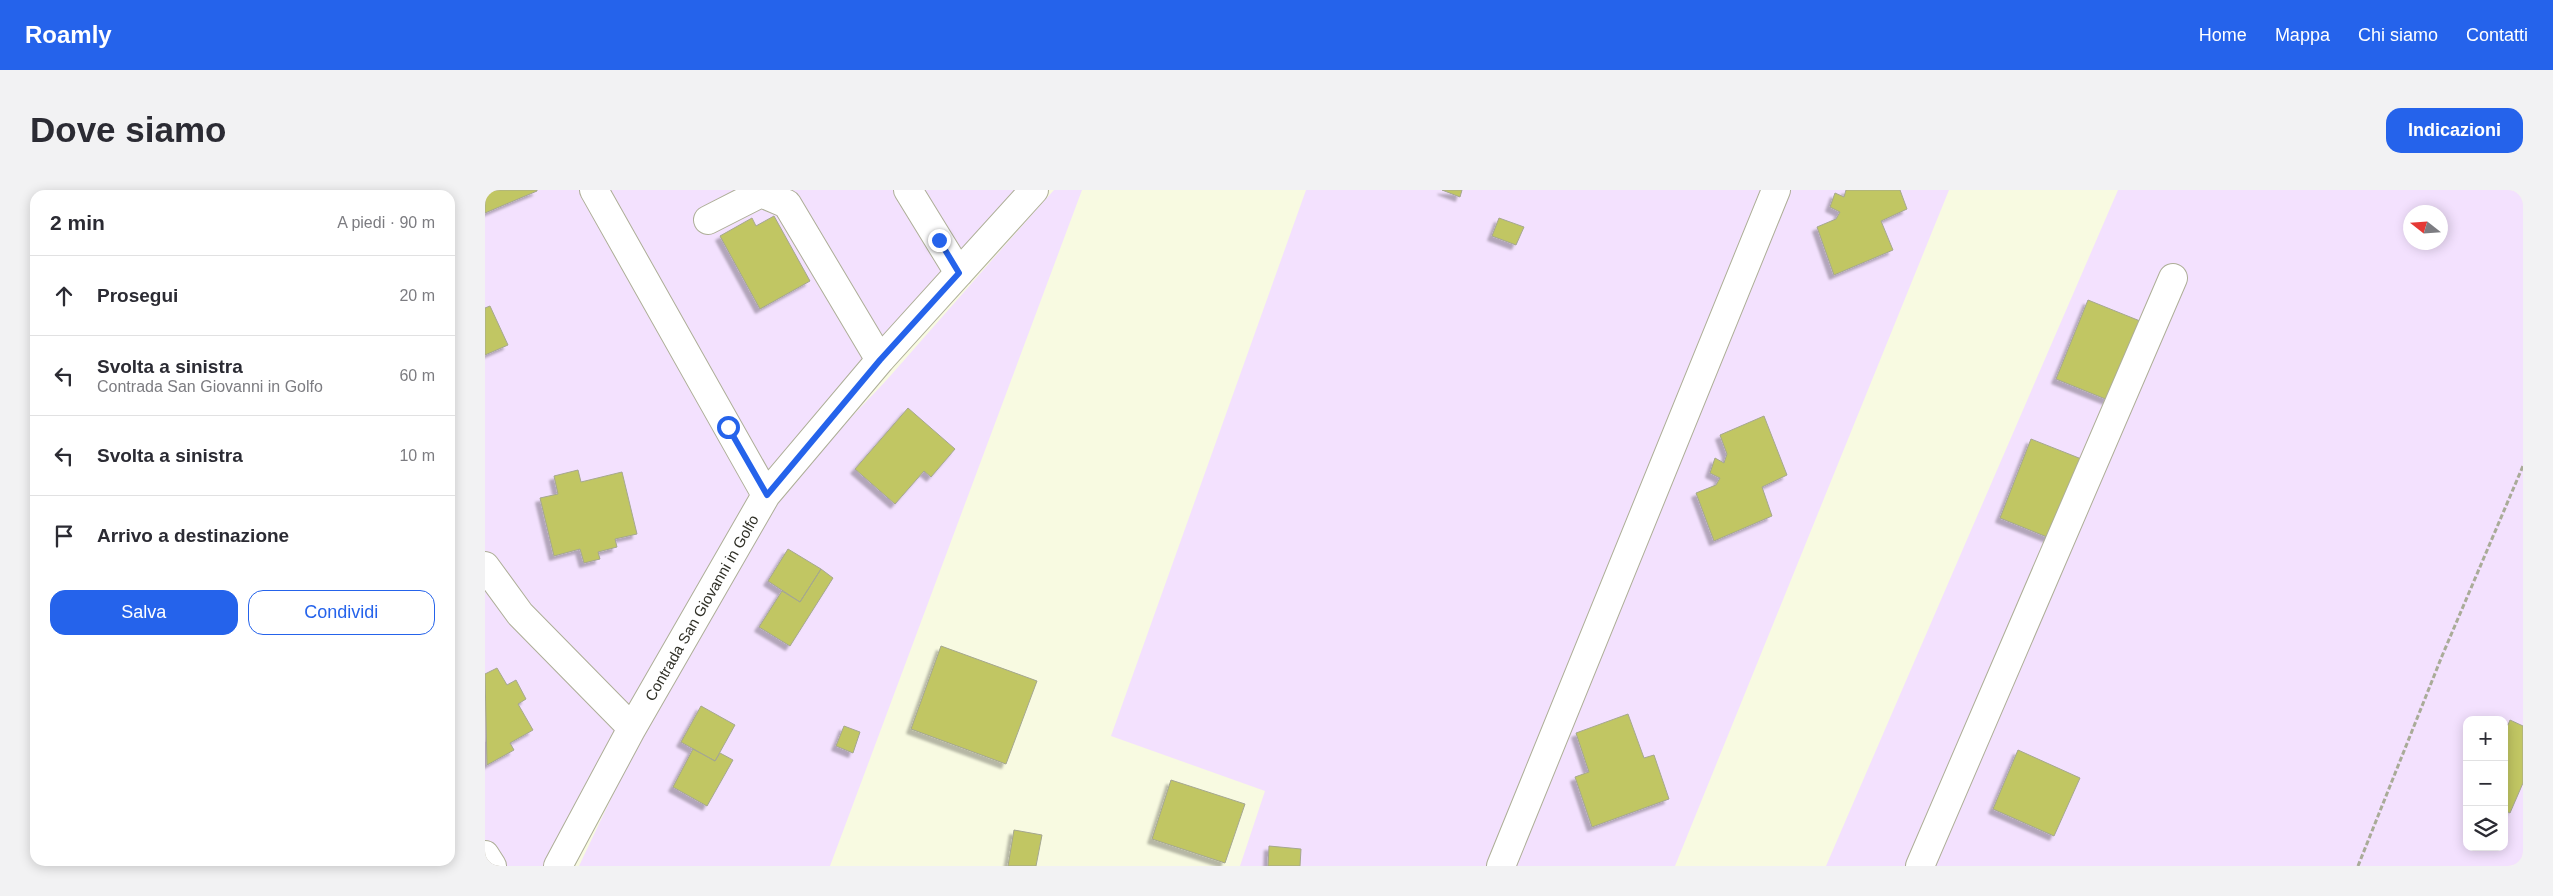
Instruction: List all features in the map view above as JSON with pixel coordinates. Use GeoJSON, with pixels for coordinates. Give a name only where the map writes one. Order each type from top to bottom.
{"type":"FeatureCollection","features":[{"type":"Feature","properties":{"kind":"street"},"geometry":{"type":"LineString","coordinates":[[594,190],[767,495]]}},
{"type":"Feature","properties":{"kind":"street"},"geometry":{"type":"LineString","coordinates":[[908,190],[959,273]]}},
{"type":"Feature","properties":{"kind":"street"},"geometry":{"type":"LineString","coordinates":[[1501,866],[1776,190]]}},
{"type":"Feature","properties":{"kind":"street"},"geometry":{"type":"LineString","coordinates":[[708,220],[761,193],[787,204],[880,360]]}},
{"type":"Feature","properties":{"kind":"street","name":"Contrada San Giovanni in Golfo"},"geometry":{"type":"LineString","coordinates":[[557,866],[632,728],[767,495],[880,360],[959,273],[1019,196]]}},
{"type":"Feature","properties":{"kind":"street"},"geometry":{"type":"LineString","coordinates":[[1920,866],[2173,278]]}},
{"type":"Feature","properties":{"kind":"street"},"geometry":{"type":"LineString","coordinates":[[485,566],[520,614],[632,728]]}},
{"type":"Feature","properties":{"kind":"street"},"geometry":{"type":"LineString","coordinates":[[485,855],[491,866]]}},
{"type":"Feature","properties":{"kind":"path"},"geometry":{"type":"LineString","coordinates":[[2358,866],[2442,656],[2523,466]]}},
{"type":"Feature","properties":{"kind":"shaded area"},"geometry":{"type":"Polygon","coordinates":[[[485,190],[1028,190],[757,494],[552,866],[485,866],[485,190]]]}},
{"type":"Feature","properties":{"kind":"shaded area"},"geometry":{"type":"Polygon","coordinates":[[[1054,190],[1082,190],[830,866],[579,866],[669,682],[720,593],[775,507],[803,470],[899,366],[1054,190]]]}},
{"type":"Feature","properties":{"kind":"shaded area"},"geometry":{"type":"Polygon","coordinates":[[[1306,190],[1949,190],[1675,866],[1240,866],[1265,791],[1111,736],[1306,190]]]}},
{"type":"Feature","properties":{"kind":"shaded area"},"geometry":{"type":"Polygon","coordinates":[[[2118,190],[2523,190],[2523,866],[1826,866],[2118,190]]]}},
{"type":"Feature","properties":{"kind":"building"},"geometry":{"type":"Polygon","coordinates":[[[485,190],[537,190],[537,191],[485,213],[485,190]]]}},
{"type":"Feature","properties":{"kind":"building"},"geometry":{"type":"Polygon","coordinates":[[[1442,190],[1462,190],[1460,197],[1442,190]]]}},
{"type":"Feature","properties":{"kind":"building"},"geometry":{"type":"Polygon","coordinates":[[[1846,190],[1900,190],[1907,209],[1881,221],[1893,250],[1834,275],[1817,227],[1836,219],[1840,212],[1830,207],[1835,193],[1844,197],[1846,190]]]}},
{"type":"Feature","properties":{"kind":"building"},"geometry":{"type":"Polygon","coordinates":[[[774,216],[810,281],[760,309],[720,236],[752,218],[756,226],[774,216]]]}},
{"type":"Feature","properties":{"kind":"building"},"geometry":{"type":"Polygon","coordinates":[[[1499,218],[1524,227],[1516,245],[1492,236],[1499,218]]]}},
{"type":"Feature","properties":{"kind":"building"},"geometry":{"type":"Polygon","coordinates":[[[2088,300],[2140,321],[2108,400],[2056,379],[2088,300]]]}},
{"type":"Feature","properties":{"kind":"building"},"geometry":{"type":"Polygon","coordinates":[[[490,306],[508,345],[485,355],[485,308],[490,306]]]}},
{"type":"Feature","properties":{"kind":"building"},"geometry":{"type":"Polygon","coordinates":[[[908,408],[955,449],[931,477],[924,471],[895,504],[855,469],[908,408]]]}},
{"type":"Feature","properties":{"kind":"building"},"geometry":{"type":"Polygon","coordinates":[[[1764,416],[1787,475],[1762,487],[1772,516],[1714,541],[1696,493],[1716,485],[1720,478],[1710,473],[1715,458],[1724,463],[1727,454],[1720,435],[1764,416]]]}},
{"type":"Feature","properties":{"kind":"building"},"geometry":{"type":"Polygon","coordinates":[[[2031,439],[2084,460],[2052,539],[2000,518],[2031,439]]]}},
{"type":"Feature","properties":{"kind":"building"},"geometry":{"type":"Polygon","coordinates":[[[578,470],[581,482],[622,472],[637,534],[615,539],[617,547],[598,552],[600,559],[584,563],[580,549],[554,556],[540,498],[558,494],[554,476],[578,470]]]}},
{"type":"Feature","properties":{"kind":"building"},"geometry":{"type":"Polygon","coordinates":[[[788,549],[821,569],[800,602],[768,581],[788,549]]]}},
{"type":"Feature","properties":{"kind":"building"},"geometry":{"type":"Polygon","coordinates":[[[821,569],[833,578],[790,646],[759,627],[782,591],[800,602],[821,569]]]}},
{"type":"Feature","properties":{"kind":"building"},"geometry":{"type":"Polygon","coordinates":[[[941,646],[1037,681],[1006,764],[911,729],[941,646]]]}},
{"type":"Feature","properties":{"kind":"building"},"geometry":{"type":"Polygon","coordinates":[[[497,668],[507,685],[516,680],[526,699],[518,704],[533,730],[510,743],[514,750],[487,765],[485,674],[497,668]]]}},
{"type":"Feature","properties":{"kind":"building"},"geometry":{"type":"Polygon","coordinates":[[[701,706],[735,725],[715,761],[681,742],[701,706]]]}},
{"type":"Feature","properties":{"kind":"building"},"geometry":{"type":"Polygon","coordinates":[[[1628,714],[1644,758],[1654,755],[1669,799],[1592,827],[1575,777],[1589,772],[1576,733],[1628,714]]]}},
{"type":"Feature","properties":{"kind":"building"},"geometry":{"type":"Polygon","coordinates":[[[2510,720],[2523,726],[2523,783],[2510,813],[2508,812],[2508,725],[2510,720]]]}},
{"type":"Feature","properties":{"kind":"building"},"geometry":{"type":"Polygon","coordinates":[[[844,726],[860,732],[853,753],[836,746],[844,726]]]}},
{"type":"Feature","properties":{"kind":"building"},"geometry":{"type":"Polygon","coordinates":[[[693,749],[715,761],[720,753],[733,760],[707,806],[673,787],[693,749]]]}},
{"type":"Feature","properties":{"kind":"building"},"geometry":{"type":"Polygon","coordinates":[[[2018,750],[2080,778],[2054,836],[1993,809],[2018,750]]]}},
{"type":"Feature","properties":{"kind":"building"},"geometry":{"type":"Polygon","coordinates":[[[1171,780],[1245,804],[1225,863],[1152,839],[1171,780]]]}},
{"type":"Feature","properties":{"kind":"building"},"geometry":{"type":"Polygon","coordinates":[[[1014,830],[1042,835],[1036,866],[1008,866],[1014,830]]]}},
{"type":"Feature","properties":{"kind":"building"},"geometry":{"type":"Polygon","coordinates":[[[1269,846],[1301,849],[1300,866],[1268,866],[1269,846]]]}},
{"type":"Feature","properties":{"kind":"route"},"geometry":{"type":"LineString","coordinates":[[728,427],[767,495],[880,360],[959,273],[939,240]]}}]}
